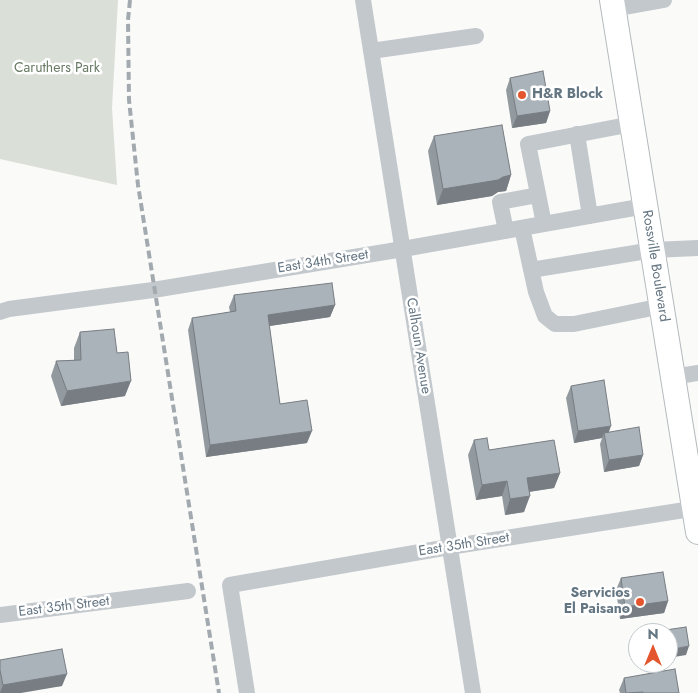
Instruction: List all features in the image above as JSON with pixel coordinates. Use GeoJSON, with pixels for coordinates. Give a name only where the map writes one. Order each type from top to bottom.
{"type":"FeatureCollection","features":[{"type":"Feature","properties":{"kind":"highway","name":"Rossville Boulevard"},"geometry":{"type":"LineString","coordinates":[[613,4],[696,508],[698,532]]}},
{"type":"Feature","properties":{"kind":"street","name":"Calhoun Avenue"},"geometry":{"type":"LineString","coordinates":[[363,0],[473,693]]}},
{"type":"Feature","properties":{"kind":"street"},"geometry":{"type":"LineString","coordinates":[[613,4],[664,0]]}},
{"type":"Feature","properties":{"kind":"street"},"geometry":{"type":"LineString","coordinates":[[371,51],[476,36]]}},
{"type":"Feature","properties":{"kind":"street"},"geometry":{"type":"LineString","coordinates":[[544,224],[528,144],[632,124]]}},
{"type":"Feature","properties":{"kind":"street"},"geometry":{"type":"LineString","coordinates":[[577,134],[590,216]]}},
{"type":"Feature","properties":{"kind":"street"},"geometry":{"type":"LineString","coordinates":[[538,195],[500,202],[514,229],[531,270],[536,292],[545,316],[555,324],[574,324],[662,306]]}},
{"type":"Feature","properties":{"kind":"street","name":"East 34th Street"},"geometry":{"type":"LineString","coordinates":[[0,312],[9,309],[153,290],[403,249],[645,206]]}},
{"type":"Feature","properties":{"kind":"street"},"geometry":{"type":"LineString","coordinates":[[531,270],[653,250],[698,248]]}},
{"type":"Feature","properties":{"kind":"street"},"geometry":{"type":"LineString","coordinates":[[673,377],[698,373]]}},
{"type":"Feature","properties":{"kind":"street","name":"East 35th Street"},"geometry":{"type":"LineString","coordinates":[[247,693],[230,585],[449,547],[696,508]]}},
{"type":"Feature","properties":{"kind":"street","name":"East 35th Street"},"geometry":{"type":"LineString","coordinates":[[0,615],[188,591]]}},
{"type":"Feature","properties":{"kind":"green space","name":"Caruthers Park"},"geometry":{"type":"Polygon","coordinates":[[[0,0],[118,0],[112,108],[117,185],[0,159],[0,0]]]}},
{"type":"Feature","properties":{"kind":"building"},"geometry":{"type":"Polygon","coordinates":[[[543,71],[550,111],[517,116],[510,78],[543,71]]]}},
{"type":"Feature","properties":{"kind":"building"},"geometry":{"type":"Polygon","coordinates":[[[502,125],[511,175],[498,180],[443,189],[434,136],[502,125]]]}},
{"type":"Feature","properties":{"kind":"building"},"geometry":{"type":"Polygon","coordinates":[[[332,283],[335,305],[268,315],[280,404],[307,400],[312,431],[210,445],[192,318],[236,311],[234,295],[332,283]]]}},
{"type":"Feature","properties":{"kind":"building"},"geometry":{"type":"Polygon","coordinates":[[[114,329],[117,353],[128,352],[131,381],[67,391],[56,361],[81,360],[80,332],[114,329]]]}},
{"type":"Feature","properties":{"kind":"building"},"geometry":{"type":"Polygon","coordinates":[[[604,380],[611,426],[578,431],[571,386],[604,380]]]}},
{"type":"Feature","properties":{"kind":"building"},"geometry":{"type":"Polygon","coordinates":[[[639,427],[643,455],[609,460],[604,433],[639,427]]]}},
{"type":"Feature","properties":{"kind":"building"},"geometry":{"type":"Polygon","coordinates":[[[487,438],[489,450],[554,440],[560,473],[527,478],[530,496],[510,499],[507,481],[482,485],[474,440],[487,438]]]}},
{"type":"Feature","properties":{"kind":"building"},"geometry":{"type":"Polygon","coordinates":[[[663,572],[668,601],[625,607],[621,578],[663,572]]]}},
{"type":"Feature","properties":{"kind":"building"},"geometry":{"type":"Polygon","coordinates":[[[686,627],[689,646],[678,648],[678,628],[686,627]]]}},
{"type":"Feature","properties":{"kind":"building"},"geometry":{"type":"Polygon","coordinates":[[[62,649],[67,674],[3,685],[0,660],[62,649]]]}},
{"type":"Feature","properties":{"kind":"building"},"geometry":{"type":"Polygon","coordinates":[[[652,673],[676,673],[679,693],[626,693],[624,678],[652,673]]]}},
{"type":"Feature","properties":{"kind":"railway"},"geometry":{"type":"LineString","coordinates":[[130,0],[128,20],[129,100],[138,185],[219,693]]}},
{"type":"Feature","properties":{"kind":"place","name":"H&R Block"},"geometry":{"type":"Point","coordinates":[522,95]}},
{"type":"Feature","properties":{"kind":"place","name":"Servicios El Paisano"},"geometry":{"type":"Point","coordinates":[640,602]}}]}
